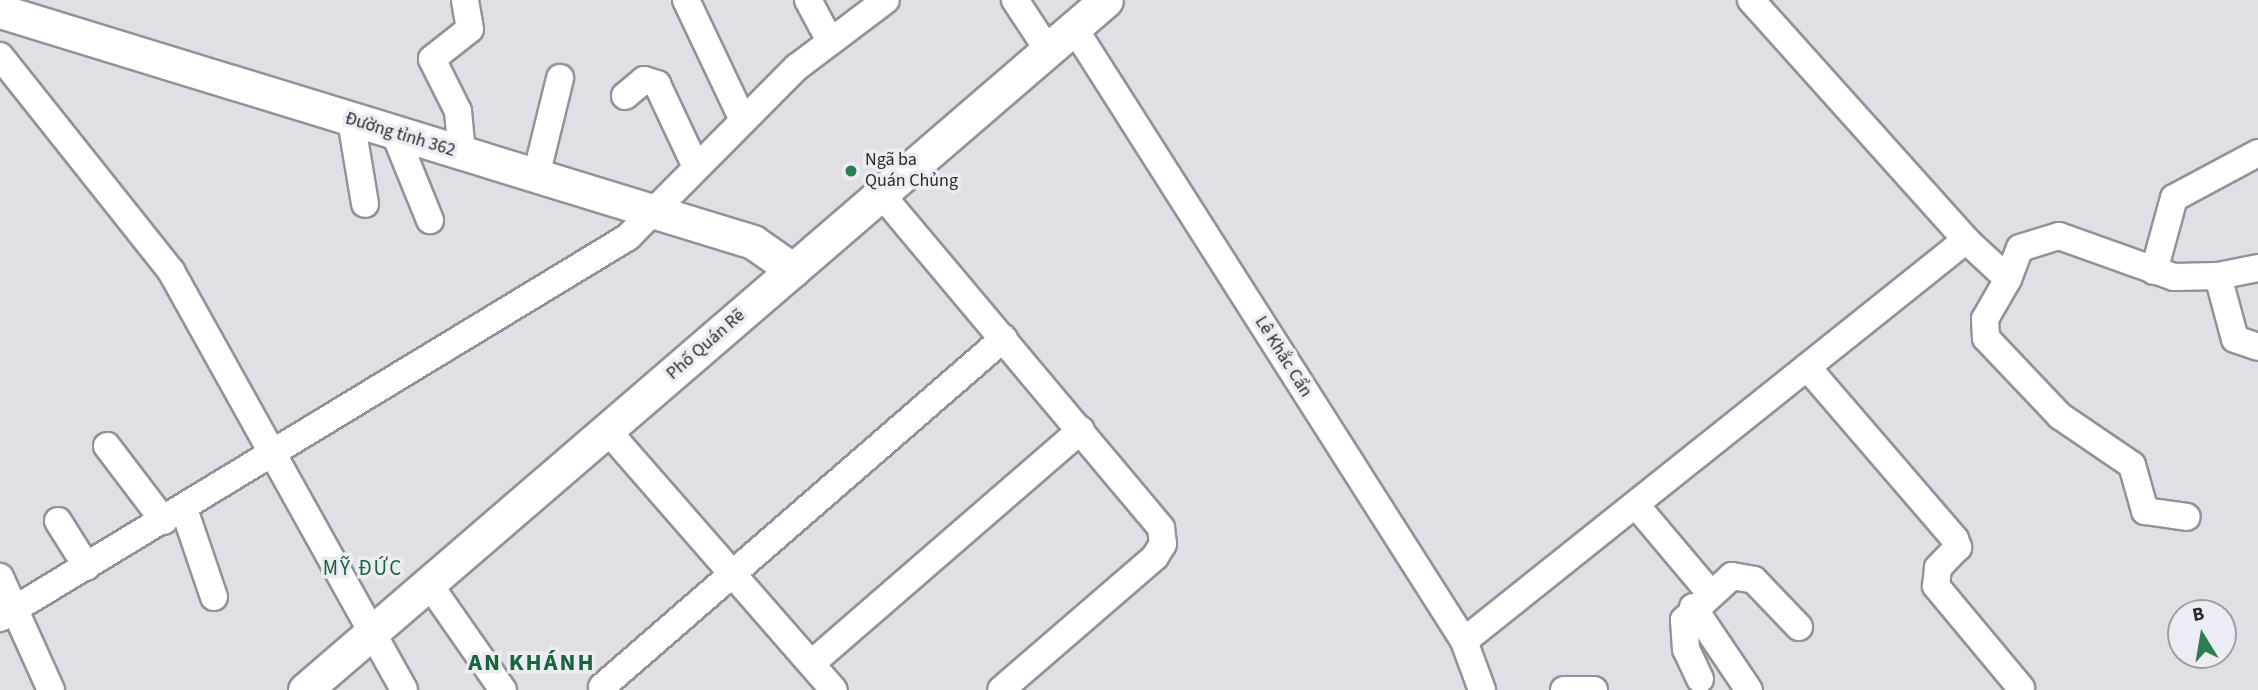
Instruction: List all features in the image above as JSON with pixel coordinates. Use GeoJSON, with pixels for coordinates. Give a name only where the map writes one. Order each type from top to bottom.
{"type":"FeatureCollection","features":[{"type":"Feature","properties":{"kind":"main road","name":"Phố Quán Rẽ"},"geometry":{"type":"LineString","coordinates":[[305,690],[1106,0]]}},
{"type":"Feature","properties":{"kind":"main road","name":"Đường tỉnh 362"},"geometry":{"type":"LineString","coordinates":[[0,11],[37,11],[351,120],[753,242],[793,270]]}},
{"type":"Feature","properties":{"kind":"street"},"geometry":{"type":"LineString","coordinates":[[462,154],[458,111],[432,59],[470,29],[465,0]]}},
{"type":"Feature","properties":{"kind":"street"},"geometry":{"type":"LineString","coordinates":[[686,0],[743,118]]}},
{"type":"Feature","properties":{"kind":"street"},"geometry":{"type":"LineString","coordinates":[[808,0],[830,41]]}},
{"type":"Feature","properties":{"kind":"street"},"geometry":{"type":"LineString","coordinates":[[8,614],[628,237],[743,118],[830,41],[886,0]]}},
{"type":"Feature","properties":{"kind":"street"},"geometry":{"type":"LineString","coordinates":[[1015,0],[1048,50]]}},
{"type":"Feature","properties":{"kind":"street"},"geometry":{"type":"LineString","coordinates":[[1751,0],[1966,240],[2008,279]]}},
{"type":"Feature","properties":{"kind":"street","name":"Lê Khắc Cẩn"},"geometry":{"type":"LineString","coordinates":[[1074,28],[1464,641],[1482,690]]}},
{"type":"Feature","properties":{"kind":"street"},"geometry":{"type":"LineString","coordinates":[[0,55],[171,271],[270,457],[404,690]]}},
{"type":"Feature","properties":{"kind":"street"},"geometry":{"type":"LineString","coordinates":[[536,176],[560,78]]}},
{"type":"Feature","properties":{"kind":"street"},"geometry":{"type":"LineString","coordinates":[[625,96],[644,80],[657,84],[696,167]]}},
{"type":"Feature","properties":{"kind":"street"},"geometry":{"type":"LineString","coordinates":[[351,120],[365,204]]}},
{"type":"Feature","properties":{"kind":"street"},"geometry":{"type":"LineString","coordinates":[[395,134],[430,219]]}},
{"type":"Feature","properties":{"kind":"street"},"geometry":{"type":"LineString","coordinates":[[2154,271],[2174,198],[2258,153]]}},
{"type":"Feature","properties":{"kind":"street"},"geometry":{"type":"LineString","coordinates":[[881,194],[1161,528],[1163,544],[1001,690]]}},
{"type":"Feature","properties":{"kind":"street"},"geometry":{"type":"LineString","coordinates":[[2187,517],[2145,511],[2132,465],[2060,416],[1986,338],[1984,319],[2008,279],[2021,248],[2059,236],[2154,271],[2218,276],[2258,268]]}},
{"type":"Feature","properties":{"kind":"street"},"geometry":{"type":"LineString","coordinates":[[1464,641],[1966,240]]}},
{"type":"Feature","properties":{"kind":"street"},"geometry":{"type":"LineString","coordinates":[[2218,276],[2235,339],[2258,346]]}},
{"type":"Feature","properties":{"kind":"street"},"geometry":{"type":"LineString","coordinates":[[603,687],[1004,338]]}},
{"type":"Feature","properties":{"kind":"street"},"geometry":{"type":"LineString","coordinates":[[1807,366],[1955,540],[1958,547],[1938,568],[1936,586],[2021,688]]}},
{"type":"Feature","properties":{"kind":"street"},"geometry":{"type":"LineString","coordinates":[[607,430],[834,690]]}},
{"type":"Feature","properties":{"kind":"street"},"geometry":{"type":"LineString","coordinates":[[812,663],[1081,430]]}},
{"type":"Feature","properties":{"kind":"street"},"geometry":{"type":"LineString","coordinates":[[107,446],[174,515],[215,597]]}},
{"type":"Feature","properties":{"kind":"street"},"geometry":{"type":"LineString","coordinates":[[1636,505],[1701,600],[1749,690]]}},
{"type":"Feature","properties":{"kind":"street"},"geometry":{"type":"LineString","coordinates":[[58,521],[87,567]]}},
{"type":"Feature","properties":{"kind":"street"},"geometry":{"type":"LineString","coordinates":[[1700,679],[1682,632],[1701,600],[1732,576],[1745,575],[1799,627]]}},
{"type":"Feature","properties":{"kind":"street"},"geometry":{"type":"LineString","coordinates":[[0,577],[8,614],[51,690]]}},
{"type":"Feature","properties":{"kind":"street"},"geometry":{"type":"LineString","coordinates":[[429,584],[503,690]]}},
{"type":"Feature","properties":{"kind":"street"},"geometry":{"type":"LineString","coordinates":[[1564,690],[1594,690]]}},
{"type":"Feature","properties":{"kind":"place","name":"Ngã ba Quán Chủng"},"geometry":{"type":"Point","coordinates":[851,171]}},
{"type":"Feature","properties":{"kind":"district","name":"MỸ ĐỨC"},"geometry":{"type":"Point","coordinates":[363,568]}},
{"type":"Feature","properties":{"kind":"district","name":"AN KHÁNH"},"geometry":{"type":"Point","coordinates":[532,663]}}]}
